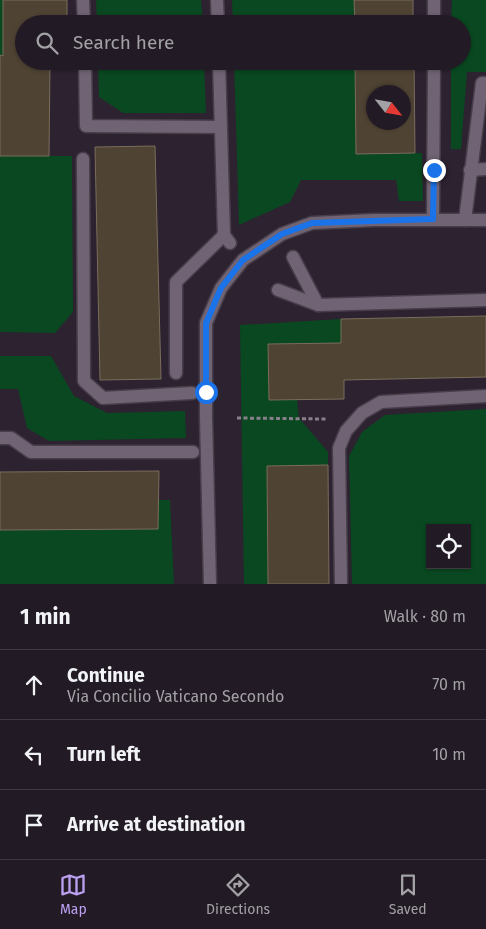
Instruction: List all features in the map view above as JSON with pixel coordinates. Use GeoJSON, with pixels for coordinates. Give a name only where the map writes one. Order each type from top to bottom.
{"type":"FeatureCollection","features":[{"type":"Feature","properties":{"kind":"street"},"geometry":{"type":"LineString","coordinates":[[83,0],[84,15]]}},
{"type":"Feature","properties":{"kind":"street"},"geometry":{"type":"LineString","coordinates":[[218,0],[218,15]]}},
{"type":"Feature","properties":{"kind":"street"},"geometry":{"type":"LineString","coordinates":[[434,0],[434,15]]}},
{"type":"Feature","properties":{"kind":"street"},"geometry":{"type":"LineString","coordinates":[[85,70],[86,126],[221,127]]}},
{"type":"Feature","properties":{"kind":"street"},"geometry":{"type":"LineString","coordinates":[[176,373],[176,282],[227,239],[219,70]]}},
{"type":"Feature","properties":{"kind":"street"},"geometry":{"type":"LineString","coordinates":[[433,219],[434,70]]}},
{"type":"Feature","properties":{"kind":"street"},"geometry":{"type":"LineString","coordinates":[[465,220],[482,83],[486,83]]}},
{"type":"Feature","properties":{"kind":"street"},"geometry":{"type":"LineString","coordinates":[[83,159],[84,381],[103,398],[192,393]]}},
{"type":"Feature","properties":{"kind":"street"},"geometry":{"type":"LineString","coordinates":[[470,170],[486,169]]}},
{"type":"Feature","properties":{"kind":"street"},"geometry":{"type":"LineString","coordinates":[[210,584],[206,323],[221,288],[243,260],[282,234],[312,223],[433,219],[486,220]]}},
{"type":"Feature","properties":{"kind":"street"},"geometry":{"type":"LineString","coordinates":[[293,257],[318,306]]}},
{"type":"Feature","properties":{"kind":"street"},"geometry":{"type":"LineString","coordinates":[[278,290],[318,306],[486,300]]}},
{"type":"Feature","properties":{"kind":"street"},"geometry":{"type":"LineString","coordinates":[[342,584],[339,448],[346,431],[362,412],[381,402],[486,396]]}},
{"type":"Feature","properties":{"kind":"street"},"geometry":{"type":"LineString","coordinates":[[0,438],[11,438],[31,452],[193,452]]}},
{"type":"Feature","properties":{"kind":"path"},"geometry":{"type":"LineString","coordinates":[[237,418],[324,418]]}},
{"type":"Feature","properties":{"kind":"green space"},"geometry":{"type":"Polygon","coordinates":[[[0,0],[3,0],[3,56],[0,55],[0,0]]]}},
{"type":"Feature","properties":{"kind":"green space"},"geometry":{"type":"Polygon","coordinates":[[[96,0],[201,0],[202,15],[97,15],[96,0]]]}},
{"type":"Feature","properties":{"kind":"green space"},"geometry":{"type":"Polygon","coordinates":[[[232,0],[354,0],[355,15],[233,15],[232,0]]]}},
{"type":"Feature","properties":{"kind":"green space"},"geometry":{"type":"Polygon","coordinates":[[[452,0],[486,0],[486,72],[467,72],[461,149],[451,149],[451,70],[471,70],[471,15],[451,15],[452,0]]]}},
{"type":"Feature","properties":{"kind":"green space"},"geometry":{"type":"Polygon","coordinates":[[[98,70],[204,70],[206,113],[123,113],[99,97],[98,70]]]}},
{"type":"Feature","properties":{"kind":"green space"},"geometry":{"type":"Polygon","coordinates":[[[234,70],[355,70],[356,154],[422,153],[423,201],[399,201],[396,180],[301,180],[290,202],[239,225],[234,70]]]}},
{"type":"Feature","properties":{"kind":"green space"},"geometry":{"type":"Polygon","coordinates":[[[0,156],[72,156],[73,312],[55,333],[0,332],[0,156]]]}},
{"type":"Feature","properties":{"kind":"green space"},"geometry":{"type":"Polygon","coordinates":[[[341,319],[341,343],[268,345],[269,400],[297,400],[299,418],[328,452],[328,465],[267,466],[268,584],[244,584],[240,325],[341,319]]]}},
{"type":"Feature","properties":{"kind":"green space"},"geometry":{"type":"Polygon","coordinates":[[[0,356],[51,356],[74,396],[107,413],[185,411],[186,438],[49,441],[27,428],[18,389],[0,389],[0,356]]]}},
{"type":"Feature","properties":{"kind":"green space"},"geometry":{"type":"Polygon","coordinates":[[[486,409],[486,584],[352,584],[349,456],[362,432],[385,415],[486,409]]]}},
{"type":"Feature","properties":{"kind":"green space"},"geometry":{"type":"Polygon","coordinates":[[[158,500],[170,500],[174,584],[0,584],[0,530],[158,529],[158,500]]]}},
{"type":"Feature","properties":{"kind":"building"},"geometry":{"type":"Polygon","coordinates":[[[3,0],[67,0],[67,15],[15,15],[15,70],[50,70],[49,156],[0,156],[0,55],[3,56],[3,0]]]}},
{"type":"Feature","properties":{"kind":"building"},"geometry":{"type":"Polygon","coordinates":[[[354,0],[413,0],[413,15],[355,15],[354,0]]]}},
{"type":"Feature","properties":{"kind":"building"},"geometry":{"type":"Polygon","coordinates":[[[355,70],[414,70],[415,153],[356,154],[355,70]]]}},
{"type":"Feature","properties":{"kind":"building"},"geometry":{"type":"Polygon","coordinates":[[[155,146],[161,379],[100,380],[95,147],[155,146]]]}},
{"type":"Feature","properties":{"kind":"building"},"geometry":{"type":"Polygon","coordinates":[[[486,316],[486,377],[344,380],[344,399],[269,400],[268,344],[341,343],[341,319],[486,316]]]}},
{"type":"Feature","properties":{"kind":"building"},"geometry":{"type":"Polygon","coordinates":[[[328,465],[329,584],[268,584],[267,466],[328,465]]]}},
{"type":"Feature","properties":{"kind":"building"},"geometry":{"type":"Polygon","coordinates":[[[159,471],[158,529],[0,530],[0,472],[159,471]]]}},
{"type":"Feature","properties":{"kind":"route"},"geometry":{"type":"LineString","coordinates":[[206,392],[206,323],[221,288],[243,260],[282,234],[312,223],[433,219],[434,170]]}}]}
